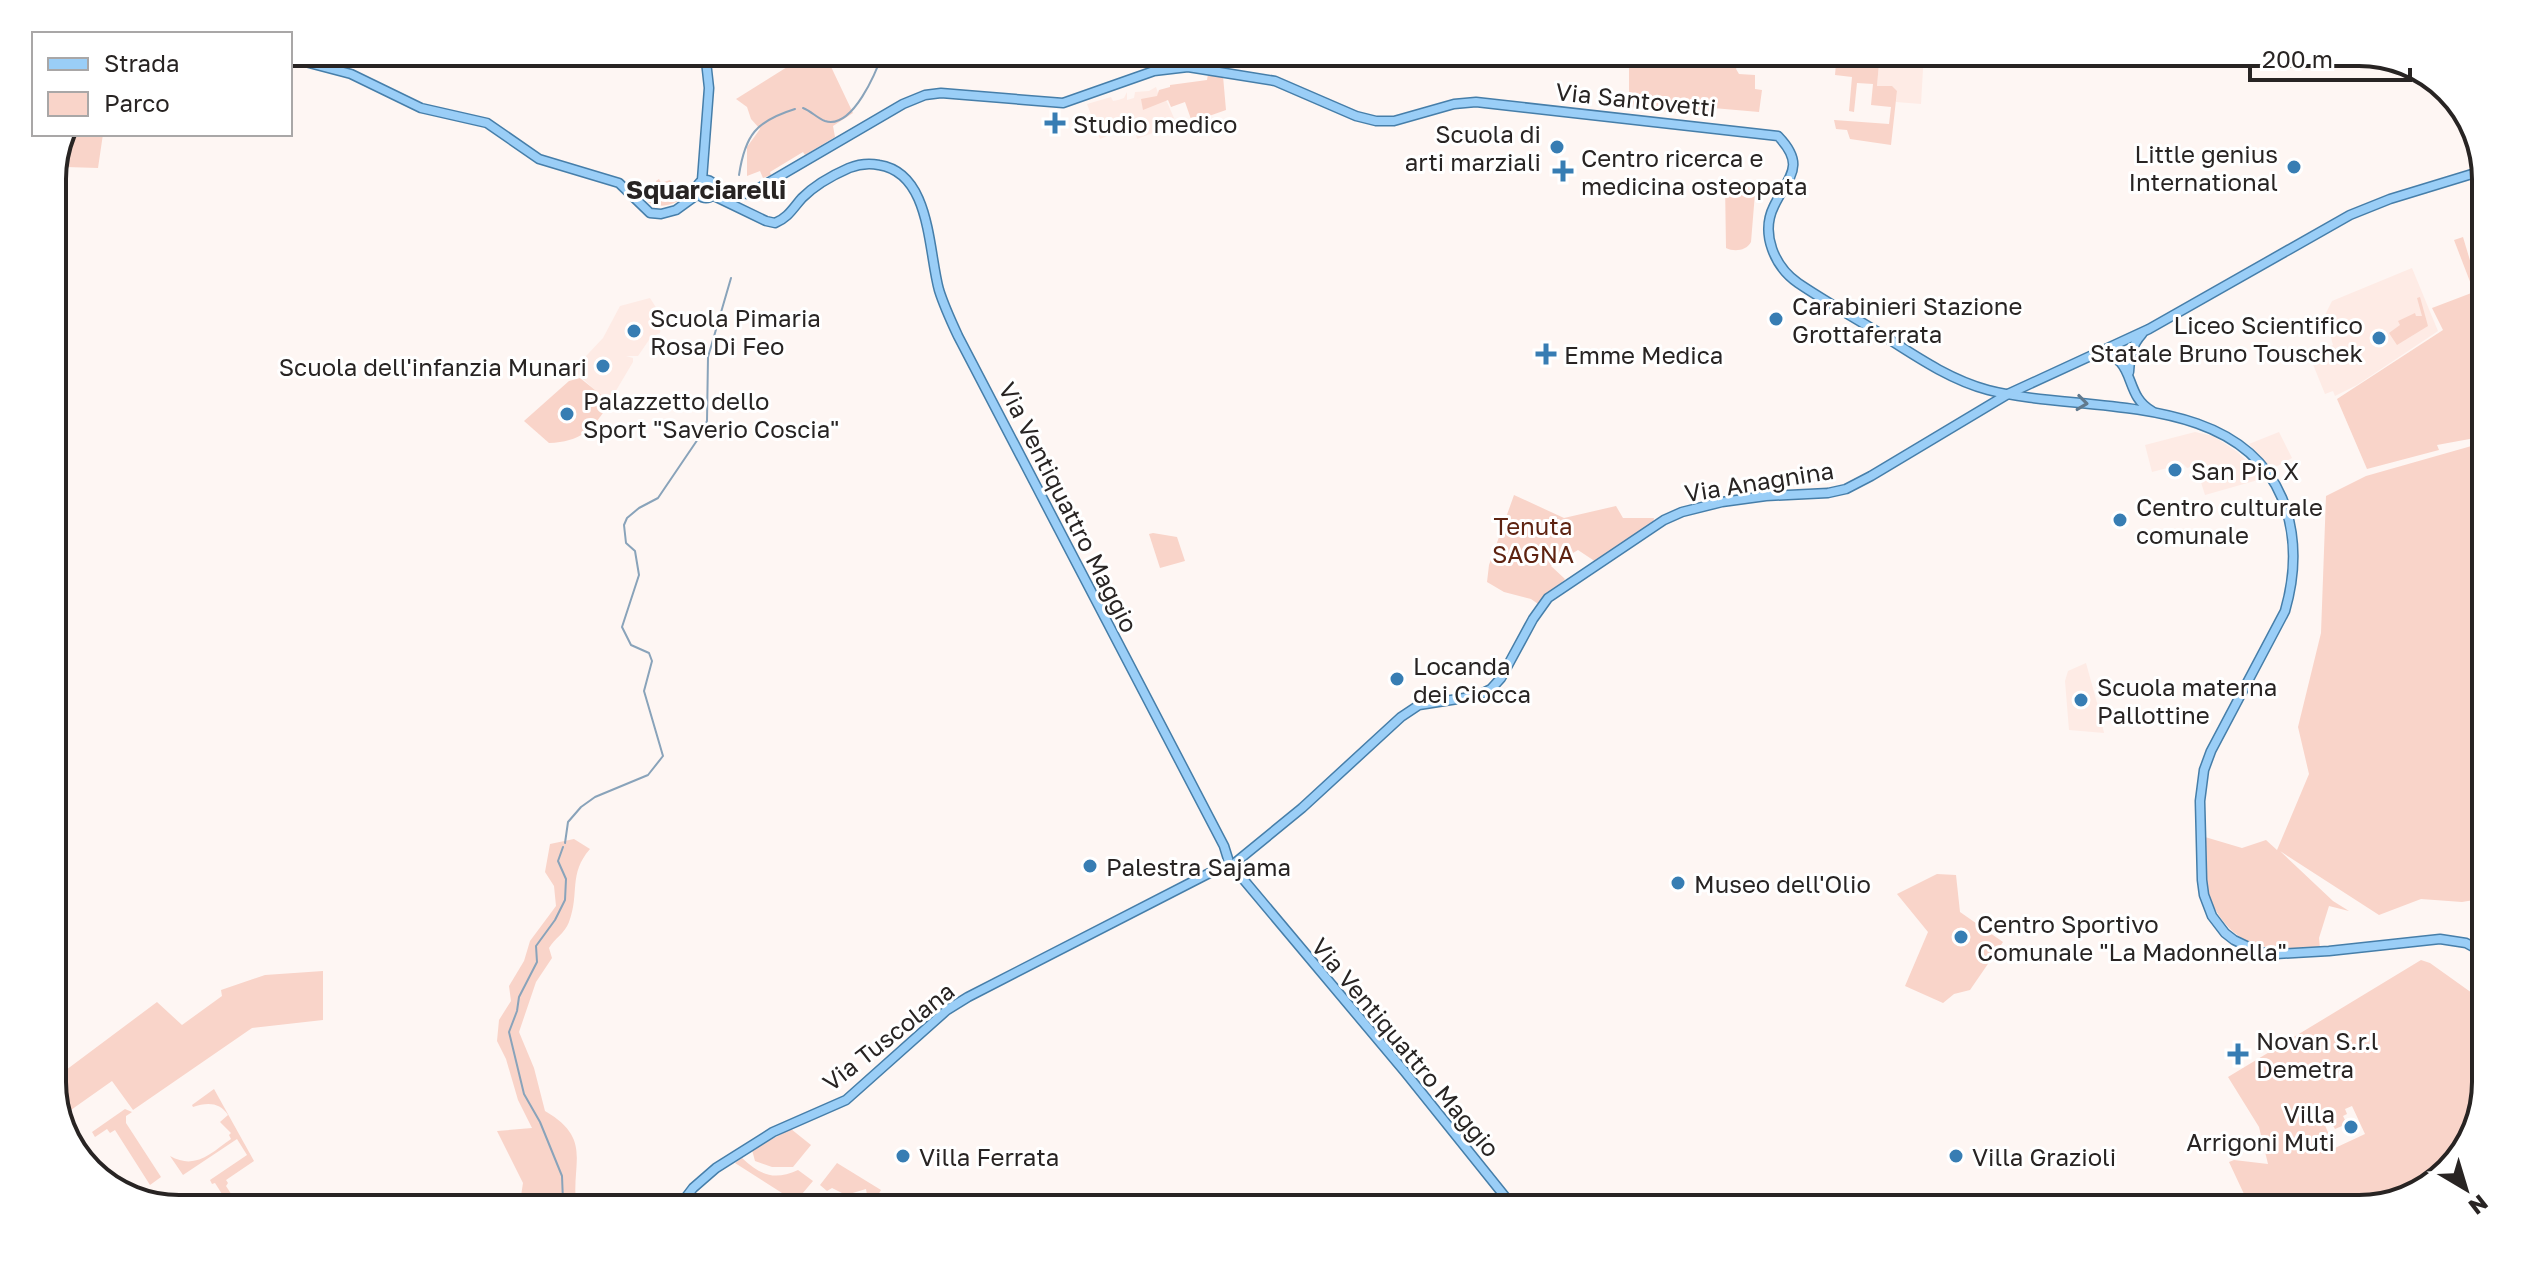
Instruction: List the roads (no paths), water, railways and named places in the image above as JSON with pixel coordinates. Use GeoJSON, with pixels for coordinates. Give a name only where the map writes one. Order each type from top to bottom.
{"type":"FeatureCollection","features":[{"type":"Feature","properties":{"kind":"main road"},"geometry":{"type":"LineString","coordinates":[[320,66],[351,74],[428,110],[487,123],[541,160],[619,183],[650,213],[672,212],[698,194]]}},
{"type":"Feature","properties":{"kind":"main road"},"geometry":{"type":"LineString","coordinates":[[698,194],[697,186],[702,180],[709,88],[707,66]]}},
{"type":"Feature","properties":{"kind":"main road","name":"Via Santovetti"},"geometry":{"type":"LineString","coordinates":[[713,192],[749,194],[893,109],[925,95],[949,93],[1060,103],[1154,71],[1193,67],[1275,81],[1356,116],[1376,121],[1394,121],[1454,104],[1505,103],[1575,114],[1762,133],[1778,136],[1788,148],[1793,162],[1791,180],[1774,207],[1770,241],[1776,261],[1792,279],[1931,365],[1982,388],[2008,394]]}},
{"type":"Feature","properties":{"kind":"main road","name":"Via Ventiquattro Maggio"},"geometry":{"type":"LineString","coordinates":[[713,192],[775,223],[784,219],[810,192],[854,167],[866,164],[885,166],[906,177],[919,199],[939,289],[958,336],[1232,861],[1273,917],[1405,1072],[1504,1195]]}},
{"type":"Feature","properties":{"kind":"main road","name":"Via Anagnina"},"geometry":{"type":"LineString","coordinates":[[1232,861],[1302,808],[1401,717],[1419,705],[1477,696],[1491,689],[1501,678],[1548,598],[1664,520],[1721,502],[1846,489],[2008,394],[2149,329],[2362,209],[2472,174]]}},
{"type":"Feature","properties":{"kind":"main road"},"geometry":{"type":"LineString","coordinates":[[698,194],[705,197],[713,192],[711,181],[702,180]]}},
{"type":"Feature","properties":{"kind":"main road"},"geometry":{"type":"LineString","coordinates":[[2129,375],[2134,344],[2149,329]]}},
{"type":"Feature","properties":{"kind":"main road"},"geometry":{"type":"LineString","coordinates":[[2098,353],[2112,354],[2121,361],[2134,393],[2145,407],[2157,413]]}},
{"type":"Feature","properties":{"kind":"main road"},"geometry":{"type":"LineString","coordinates":[[2027,385],[2024,391],[2027,396]]}},
{"type":"Feature","properties":{"kind":"main road"},"geometry":{"type":"LineString","coordinates":[[2122,408],[2132,401],[2134,393]]}},
{"type":"Feature","properties":{"kind":"main road"},"geometry":{"type":"LineString","coordinates":[[2008,394],[2157,413],[2201,426],[2234,442],[2258,462],[2280,493],[2288,515],[2293,547],[2293,574],[2285,611],[2211,751],[2201,783],[2204,895],[2212,916],[2225,933],[2259,952],[2276,954],[2440,939],[2466,939],[2472,943]]}},
{"type":"Feature","properties":{"kind":"main road","name":"Via Tuscolana"},"geometry":{"type":"LineString","coordinates":[[686,1195],[716,1168],[773,1132],[846,1100],[947,1010],[1002,978],[1232,861]]}},
{"type":"Feature","properties":{"kind":"waterway"},"geometry":{"type":"LineString","coordinates":[[803,108],[825,121],[845,117],[862,97],[877,66]]}},
{"type":"Feature","properties":{"kind":"waterway"},"geometry":{"type":"LineString","coordinates":[[739,175],[745,150],[755,132],[771,119],[795,109]]}},
{"type":"Feature","properties":{"kind":"waterway"},"geometry":{"type":"LineString","coordinates":[[565,843],[568,822],[581,807],[595,797],[648,775],[663,756],[644,691],[652,661],[649,653],[631,645],[622,627],[639,575],[635,551],[626,543],[624,525],[639,508],[658,498],[707,421],[708,357],[731,278]]}},
{"type":"Feature","properties":{"kind":"waterway"},"geometry":{"type":"LineString","coordinates":[[563,847],[558,861],[566,879],[565,900],[536,946],[537,962],[519,997],[509,1032],[524,1094],[540,1122],[562,1176],[563,1195]]}},
{"type":"Feature","properties":{"kind":"place","name":"Studio medico"},"geometry":{"type":"Point","coordinates":[1055,123]}},
{"type":"Feature","properties":{"kind":"place","name":"Scuola di arti marziali"},"geometry":{"type":"Point","coordinates":[1557,147]}},
{"type":"Feature","properties":{"kind":"place","name":"Little genius International"},"geometry":{"type":"Point","coordinates":[2294,167]}},
{"type":"Feature","properties":{"kind":"place","name":"Centro ricerca e medicina osteopata"},"geometry":{"type":"Point","coordinates":[1563,171]}},
{"type":"Feature","properties":{"kind":"place","name":"Carabinieri Stazione Grottaferrata"},"geometry":{"type":"Point","coordinates":[1776,319]}},
{"type":"Feature","properties":{"kind":"place","name":"Scuola Pimaria Rosa Di Feo"},"geometry":{"type":"Point","coordinates":[634,331]}},
{"type":"Feature","properties":{"kind":"place","name":"Liceo Scientifico Statale Bruno Touschek"},"geometry":{"type":"Point","coordinates":[2379,338]}},
{"type":"Feature","properties":{"kind":"place","name":"Emme Medica"},"geometry":{"type":"Point","coordinates":[1546,354]}},
{"type":"Feature","properties":{"kind":"place","name":"Scuola dell'infanzia Munari"},"geometry":{"type":"Point","coordinates":[603,366]}},
{"type":"Feature","properties":{"kind":"place","name":"Palazzetto dello Sport \"Saverio Coscia\""},"geometry":{"type":"Point","coordinates":[567,414]}},
{"type":"Feature","properties":{"kind":"place","name":"San Pio X"},"geometry":{"type":"Point","coordinates":[2175,470]}},
{"type":"Feature","properties":{"kind":"place","name":"Centro culturale comunale"},"geometry":{"type":"Point","coordinates":[2120,520]}},
{"type":"Feature","properties":{"kind":"place","name":"Locanda dei Ciocca"},"geometry":{"type":"Point","coordinates":[1397,679]}},
{"type":"Feature","properties":{"kind":"place","name":"Scuola materna Pallottine"},"geometry":{"type":"Point","coordinates":[2081,700]}},
{"type":"Feature","properties":{"kind":"place","name":"Palestra Sajama"},"geometry":{"type":"Point","coordinates":[1090,866]}},
{"type":"Feature","properties":{"kind":"place","name":"Museo dell'Olio"},"geometry":{"type":"Point","coordinates":[1678,883]}},
{"type":"Feature","properties":{"kind":"place","name":"Centro Sportivo Comunale \"La Madonnella\""},"geometry":{"type":"Point","coordinates":[1961,937]}},
{"type":"Feature","properties":{"kind":"place","name":"Novan S.r.l Demetra"},"geometry":{"type":"Point","coordinates":[2238,1054]}},
{"type":"Feature","properties":{"kind":"place","name":"Villa Arrigoni Muti"},"geometry":{"type":"Point","coordinates":[2351,1127]}},
{"type":"Feature","properties":{"kind":"place","name":"Villa Ferrata"},"geometry":{"type":"Point","coordinates":[903,1156]}},
{"type":"Feature","properties":{"kind":"place","name":"Villa Grazioli"},"geometry":{"type":"Point","coordinates":[1956,1156]}},
{"type":"Feature","properties":{"kind":"district","name":"Squarciarelli"},"geometry":{"type":"Point","coordinates":[706,189]}},
{"type":"Feature","properties":{"kind":"park label","name":"Tenuta SAGNA"},"geometry":{"type":"Point","coordinates":[1533,539]}}]}
